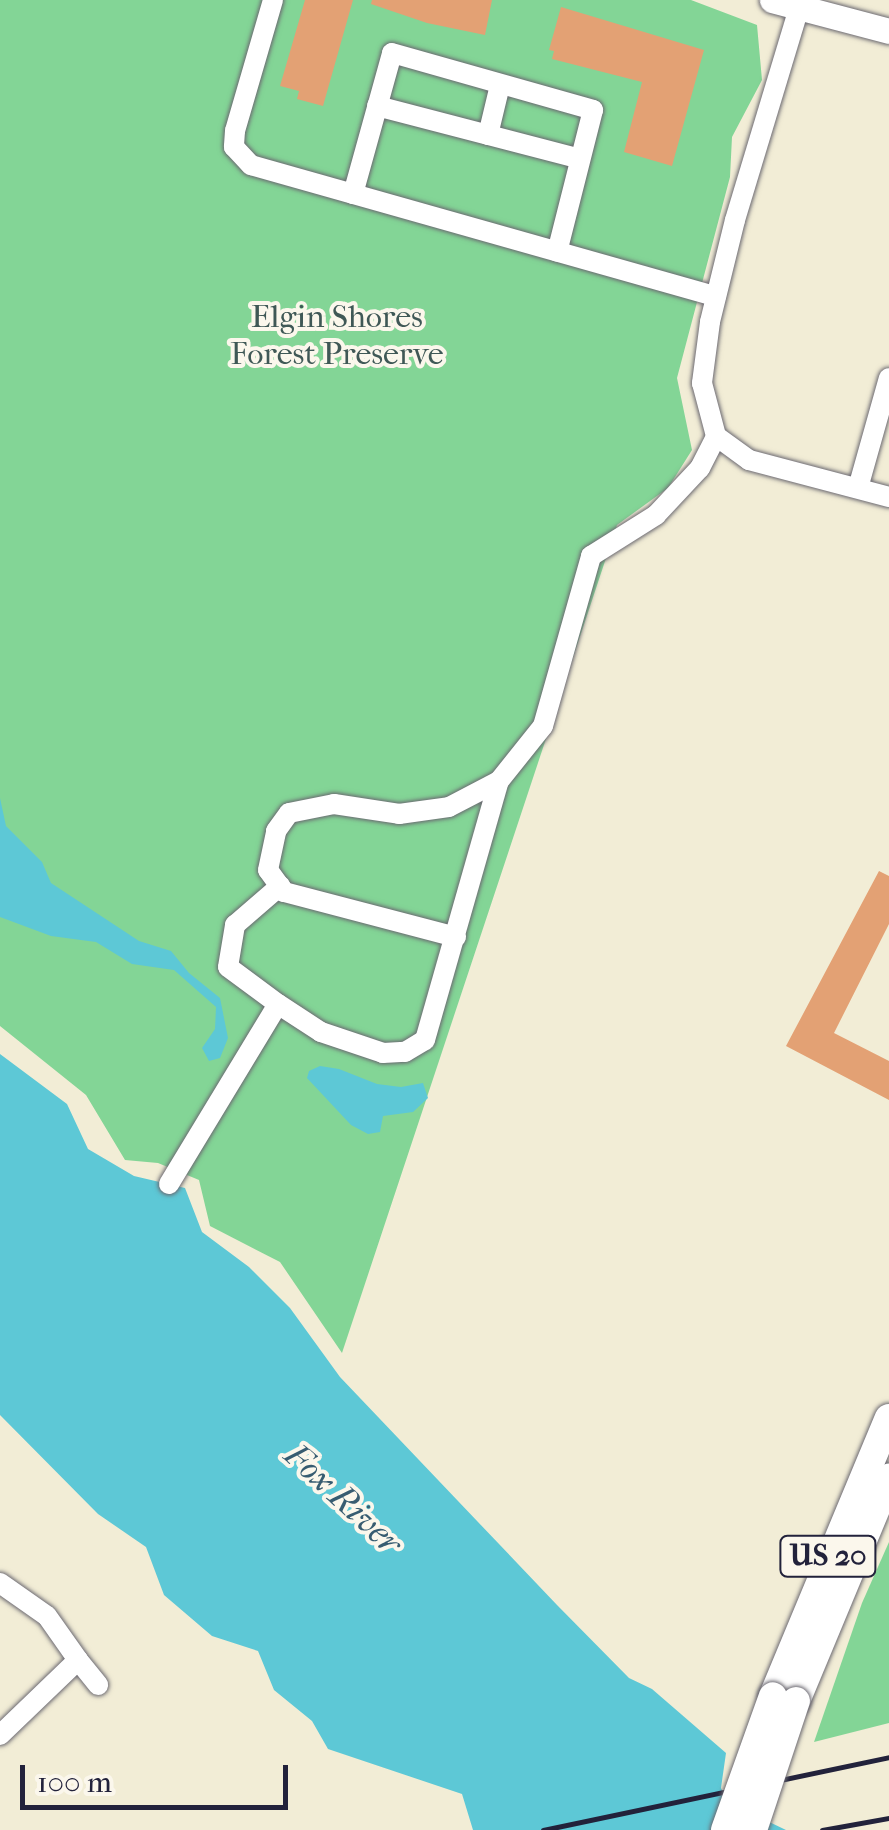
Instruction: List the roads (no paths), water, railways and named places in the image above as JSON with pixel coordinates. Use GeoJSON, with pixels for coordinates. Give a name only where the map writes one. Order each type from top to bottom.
{"type":"FeatureCollection","features":[{"type":"Feature","properties":{"kind":"highway","name":"US 20"},"geometry":{"type":"LineString","coordinates":[[753,1830],[785,1698],[889,1418]]}},
{"type":"Feature","properties":{"kind":"highway","name":"US 20"},"geometry":{"type":"LineString","coordinates":[[725,1830],[889,1478]]}},
{"type":"Feature","properties":{"kind":"main road"},"geometry":{"type":"LineString","coordinates":[[772,0],[889,30]]}},
{"type":"Feature","properties":{"kind":"lane"},"geometry":{"type":"LineString","coordinates":[[272,0],[235,131],[234,147],[250,165],[716,297]]}},
{"type":"Feature","properties":{"kind":"lane"},"geometry":{"type":"LineString","coordinates":[[800,8],[716,297],[702,383],[716,436],[748,460],[889,497]]}},
{"type":"Feature","properties":{"kind":"lane"},"geometry":{"type":"LineString","coordinates":[[353,194],[392,53],[593,110],[557,252]]}},
{"type":"Feature","properties":{"kind":"lane"},"geometry":{"type":"LineString","coordinates":[[488,134],[500,85]]}},
{"type":"Feature","properties":{"kind":"lane"},"geometry":{"type":"LineString","coordinates":[[377,106],[580,158]]}},
{"type":"Feature","properties":{"kind":"lane"},"geometry":{"type":"LineString","coordinates":[[858,488],[889,378]]}},
{"type":"Feature","properties":{"kind":"lane"},"geometry":{"type":"LineString","coordinates":[[456,936],[302,899],[280,886],[268,870],[276,831],[289,813],[334,804],[398,814],[449,808],[499,781],[544,726],[591,556],[656,516],[700,468],[716,436]]}},
{"type":"Feature","properties":{"kind":"lane"},"geometry":{"type":"LineString","coordinates":[[280,886],[235,925],[228,967],[321,1032],[383,1053],[405,1052],[425,1040],[499,781]]}},
{"type":"Feature","properties":{"kind":"lane"},"geometry":{"type":"LineString","coordinates":[[170,1184],[278,1004]]}},
{"type":"Feature","properties":{"kind":"lane"},"geometry":{"type":"LineString","coordinates":[[0,1583],[46,1616],[98,1685]]}},
{"type":"Feature","properties":{"kind":"lane"},"geometry":{"type":"LineString","coordinates":[[0,1735],[78,1660]]}},
{"type":"Feature","properties":{"kind":"water"},"geometry":{"type":"Polygon","coordinates":[[[0,798],[6,826],[42,862],[51,883],[139,941],[171,951],[189,973],[220,998],[228,1038],[220,1058],[209,1061],[202,1048],[215,1029],[216,1007],[174,970],[132,964],[96,942],[51,936],[0,917],[0,798]]]}},
{"type":"Feature","properties":{"kind":"water","name":"Fox River"},"geometry":{"type":"Polygon","coordinates":[[[0,1054],[67,1104],[88,1149],[134,1176],[185,1188],[202,1232],[249,1267],[290,1308],[340,1377],[557,1605],[629,1678],[652,1689],[726,1753],[721,1788],[728,1802],[786,1830],[473,1830],[462,1794],[328,1749],[312,1721],[274,1690],[258,1651],[212,1636],[164,1595],[146,1547],[98,1514],[0,1415],[0,1054]]]}},
{"type":"Feature","properties":{"kind":"water"},"geometry":{"type":"Polygon","coordinates":[[[320,1066],[377,1084],[401,1087],[423,1083],[428,1098],[413,1112],[383,1116],[380,1132],[368,1134],[351,1125],[307,1078],[309,1071],[320,1066]]]}},
{"type":"Feature","properties":{"kind":"railway"},"geometry":{"type":"LineString","coordinates":[[543,1830],[889,1757]]}},
{"type":"Feature","properties":{"kind":"railway"},"geometry":{"type":"LineString","coordinates":[[822,1830],[889,1818]]}},
{"type":"Feature","properties":{"kind":"park label","name":"Elgin Shores Forest Preserve"},"geometry":{"type":"Point","coordinates":[337,336]}}]}
